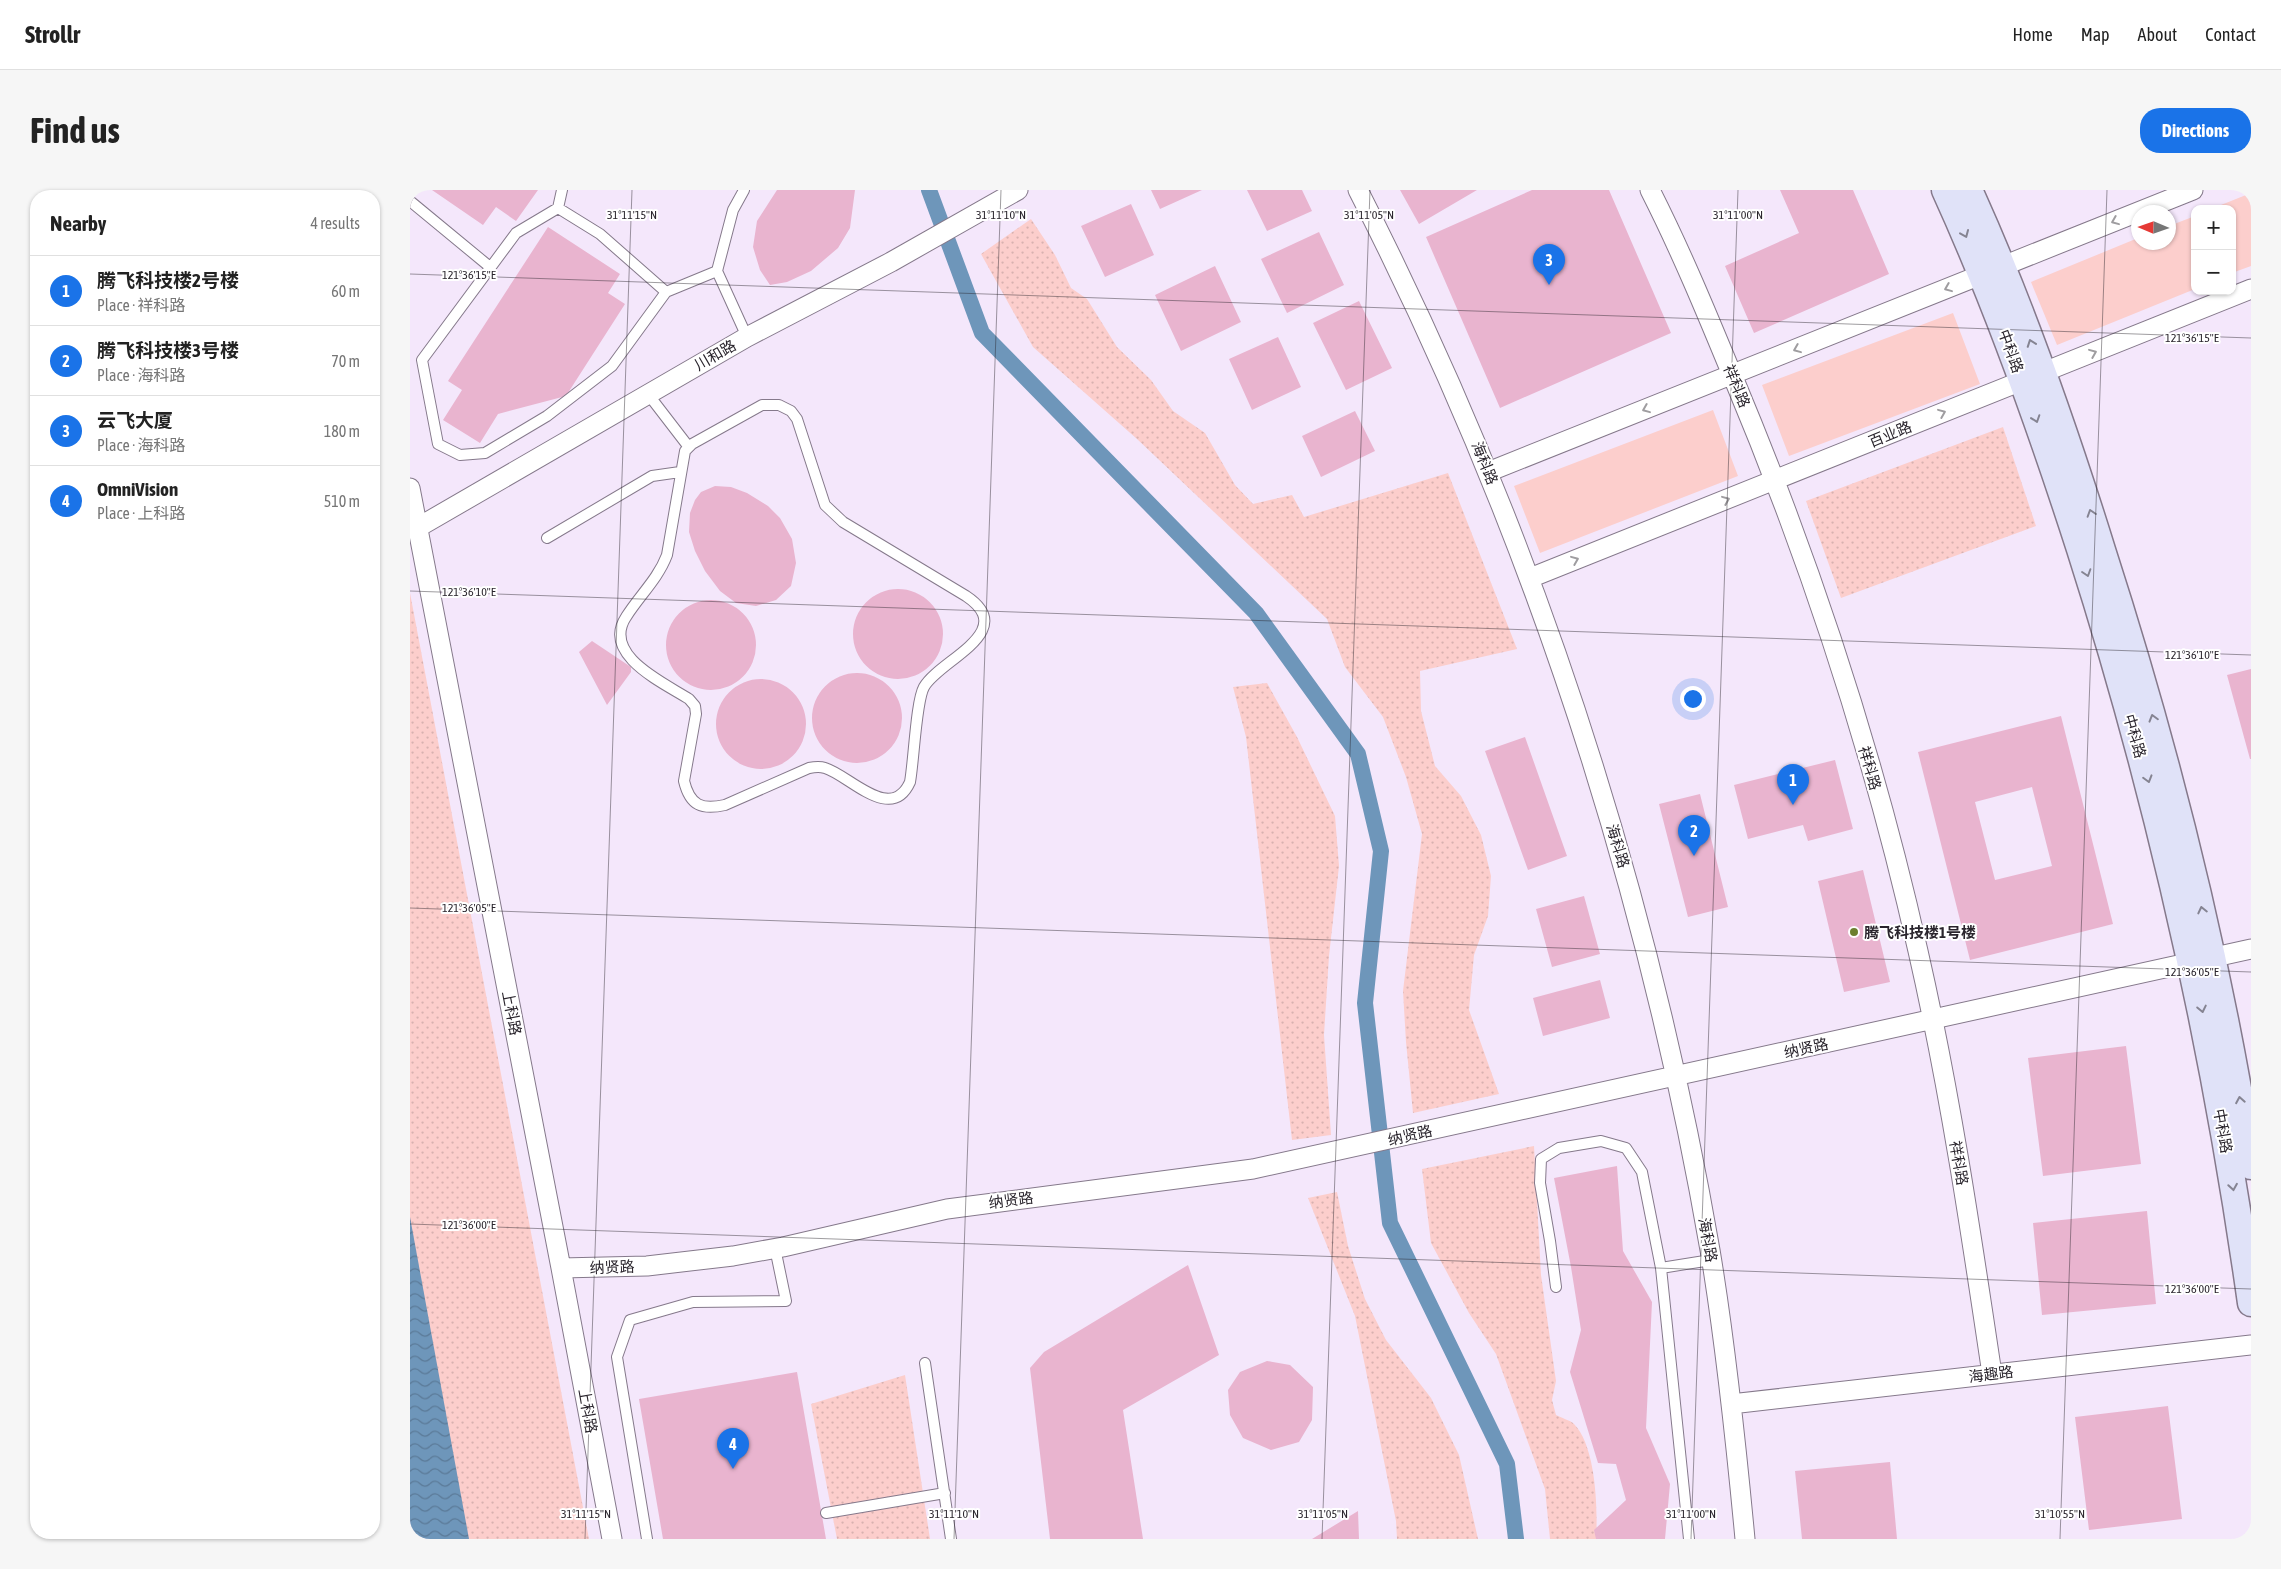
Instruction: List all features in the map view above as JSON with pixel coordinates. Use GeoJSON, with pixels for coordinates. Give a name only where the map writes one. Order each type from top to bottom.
{"type":"FeatureCollection","features":[{"type":"Feature","properties":{"kind":"street","name":"海科路"},"geometry":{"type":"LineString","coordinates":[[1358,190],[1435,348],[1488,472],[1530,578],[1574,703],[1630,886],[1675,1076],[1712,1260],[1731,1404],[1745,1539]]}},
{"type":"Feature","properties":{"kind":"street","name":"祥科路"},"geometry":{"type":"LineString","coordinates":[[1650,190],[1712,324],[1774,480],[1802,555],[1858,725],[1894,852],[1933,1019],[1971,1230],[1992,1374]]}},
{"type":"Feature","properties":{"kind":"street","name":"中科路"},"geometry":{"type":"LineString","coordinates":[[1945,190],[1991,271]]}},
{"type":"Feature","properties":{"kind":"street","name":"中科路"},"geometry":{"type":"LineString","coordinates":[[1969,190],[1991,271],[2032,377],[2085,495],[2139,670],[2171,784],[2202,959],[2227,1152],[2251,1303]]}},
{"type":"Feature","properties":{"kind":"street"},"geometry":{"type":"LineString","coordinates":[[1488,472],[2193,190]]}},
{"type":"Feature","properties":{"kind":"street","name":"川和路"},"geometry":{"type":"LineString","coordinates":[[417,528],[747,337],[891,262],[1015,192]]}},
{"type":"Feature","properties":{"kind":"street","name":"百业路"},"geometry":{"type":"LineString","coordinates":[[1530,578],[2251,289]]}},
{"type":"Feature","properties":{"kind":"street","name":"上科路"},"geometry":{"type":"LineString","coordinates":[[410,488],[612,1539]]}},
{"type":"Feature","properties":{"kind":"street","name":"纳贤路"},"geometry":{"type":"LineString","coordinates":[[561,1268],[673,1263],[775,1248],[947,1209],[1190,1179],[1253,1169],[2251,949]]}},
{"type":"Feature","properties":{"kind":"street","name":"中科路"},"geometry":{"type":"LineString","coordinates":[[2202,959],[2224,1010],[2251,1166]]}},
{"type":"Feature","properties":{"kind":"street","name":"海趣路"},"geometry":{"type":"LineString","coordinates":[[1731,1404],[2251,1344]]}},
{"type":"Feature","properties":{"kind":"lane"},"geometry":{"type":"LineString","coordinates":[[562,190],[558,208],[516,233],[422,360],[438,444],[460,455],[485,453],[547,416],[612,366],[666,292],[717,271]]}},
{"type":"Feature","properties":{"kind":"lane"},"geometry":{"type":"LineString","coordinates":[[744,190],[733,210],[717,271],[747,337]]}},
{"type":"Feature","properties":{"kind":"lane"},"geometry":{"type":"LineString","coordinates":[[410,201],[490,266]]}},
{"type":"Feature","properties":{"kind":"lane"},"geometry":{"type":"LineString","coordinates":[[558,208],[600,234],[666,292]]}},
{"type":"Feature","properties":{"kind":"lane"},"geometry":{"type":"LineString","coordinates":[[648,394],[688,446]]}},
{"type":"Feature","properties":{"kind":"lane"},"geometry":{"type":"LineString","coordinates":[[762,405],[779,405],[784,407],[797,419],[825,506],[843,522],[973,600],[982,612],[984,620],[980,637],[924,687],[912,769],[906,789],[891,798],[881,798],[870,795],[833,772],[818,766],[809,768],[725,805],[711,808],[702,807],[690,798],[684,781],[696,714],[695,706],[689,699],[630,660],[621,637],[625,618],[663,566],[667,555],[682,459],[688,446],[762,405]]}},
{"type":"Feature","properties":{"kind":"lane"},"geometry":{"type":"LineString","coordinates":[[547,538],[652,476],[680,472]]}},
{"type":"Feature","properties":{"kind":"lane"},"geometry":{"type":"LineString","coordinates":[[1556,1287],[1540,1183],[1541,1159],[1558,1148],[1601,1141],[1626,1148],[1642,1172],[1661,1268],[1690,1539]]}},
{"type":"Feature","properties":{"kind":"lane"},"geometry":{"type":"LineString","coordinates":[[647,1539],[617,1357],[630,1320],[692,1302],[786,1302],[775,1248]]}},
{"type":"Feature","properties":{"kind":"lane"},"geometry":{"type":"LineString","coordinates":[[1661,1268],[1712,1260]]}},
{"type":"Feature","properties":{"kind":"lane"},"geometry":{"type":"LineString","coordinates":[[925,1363],[951,1539]]}},
{"type":"Feature","properties":{"kind":"lane"},"geometry":{"type":"LineString","coordinates":[[826,1513],[945,1493]]}},
{"type":"Feature","properties":{"kind":"shaded area"},"geometry":{"type":"Polygon","coordinates":[[[2251,193],[2251,266],[2236,272],[2236,205],[2221,205],[2251,193]]]}},
{"type":"Feature","properties":{"kind":"shaded area"},"geometry":{"type":"Polygon","coordinates":[[[2191,218],[2191,291],[2057,345],[2031,282],[2131,241],[2131,250],[2176,250],[2176,223],[2191,218]]]}},
{"type":"Feature","properties":{"kind":"shaded area"},"geometry":{"type":"Polygon","coordinates":[[[1031,219],[1055,255],[1071,288],[1087,299],[1117,347],[1151,380],[1173,411],[1205,433],[1235,485],[1253,504],[1292,495],[1304,517],[1448,473],[1517,649],[1420,671],[1421,711],[1435,766],[1461,796],[1481,835],[1491,876],[1488,916],[1474,955],[1469,1010],[1499,1094],[1413,1113],[1403,991],[1422,834],[1406,777],[1383,717],[1345,667],[1327,619],[1137,439],[1033,347],[981,254],[1031,219]]]}},
{"type":"Feature","properties":{"kind":"shaded area"},"geometry":{"type":"Polygon","coordinates":[[[1953,313],[1980,384],[1789,456],[1762,385],[1953,313]]]}},
{"type":"Feature","properties":{"kind":"shaded area"},"geometry":{"type":"Polygon","coordinates":[[[1713,410],[1738,476],[1540,553],[1514,486],[1713,410]]]}},
{"type":"Feature","properties":{"kind":"shaded area"},"geometry":{"type":"Polygon","coordinates":[[[2003,427],[2036,526],[1841,598],[1806,501],[2003,427]]]}},
{"type":"Feature","properties":{"kind":"shaded area"},"geometry":{"type":"Polygon","coordinates":[[[410,593],[589,1539],[466,1539],[410,1230],[410,593]]]}},
{"type":"Feature","properties":{"kind":"shaded area"},"geometry":{"type":"Polygon","coordinates":[[[1267,683],[1297,737],[1335,816],[1339,866],[1329,956],[1324,1035],[1331,1135],[1292,1140],[1246,737],[1233,687],[1267,683]]]}},
{"type":"Feature","properties":{"kind":"shaded area"},"geometry":{"type":"Polygon","coordinates":[[[1534,1146],[1541,1275],[1556,1381],[1552,1400],[1556,1415],[1574,1424],[1587,1447],[1596,1495],[1596,1539],[1550,1539],[1545,1489],[1496,1354],[1469,1313],[1431,1243],[1422,1169],[1534,1146]]]}},
{"type":"Feature","properties":{"kind":"shaded area"},"geometry":{"type":"Polygon","coordinates":[[[1337,1192],[1348,1246],[1365,1299],[1386,1340],[1431,1398],[1459,1455],[1478,1539],[1397,1539],[1396,1521],[1355,1316],[1308,1198],[1337,1192]]]}},
{"type":"Feature","properties":{"kind":"shaded area"},"geometry":{"type":"Polygon","coordinates":[[[905,1375],[930,1539],[837,1539],[811,1404],[905,1375]]]}},
{"type":"Feature","properties":{"kind":"water"},"geometry":{"type":"Polygon","coordinates":[[[410,1217],[469,1539],[410,1539],[410,1217]]]}},
{"type":"Feature","properties":{"kind":"building"},"geometry":{"type":"Polygon","coordinates":[[[432,190],[538,190],[516,221],[496,207],[483,225],[432,190]]]}},
{"type":"Feature","properties":{"kind":"building"},"geometry":{"type":"Polygon","coordinates":[[[777,190],[855,190],[850,228],[838,248],[811,271],[787,282],[770,285],[760,270],[753,247],[757,221],[777,190]]]}},
{"type":"Feature","properties":{"kind":"building"},"geometry":{"type":"Polygon","coordinates":[[[1151,190],[1202,190],[1160,209],[1151,190]]]}},
{"type":"Feature","properties":{"kind":"building"},"geometry":{"type":"Polygon","coordinates":[[[1247,190],[1302,190],[1312,211],[1267,231],[1247,190]]]}},
{"type":"Feature","properties":{"kind":"building"},"geometry":{"type":"Polygon","coordinates":[[[1400,190],[1477,190],[1419,224],[1400,190]]]}},
{"type":"Feature","properties":{"kind":"building"},"geometry":{"type":"Polygon","coordinates":[[[1532,190],[1609,190],[1671,333],[1500,408],[1426,237],[1532,190]]]}},
{"type":"Feature","properties":{"kind":"building"},"geometry":{"type":"Polygon","coordinates":[[[1780,190],[1853,190],[1889,274],[1754,333],[1725,266],[1799,233],[1780,190]]]}},
{"type":"Feature","properties":{"kind":"building"},"geometry":{"type":"Polygon","coordinates":[[[1131,204],[1154,255],[1105,277],[1081,226],[1131,204]]]}},
{"type":"Feature","properties":{"kind":"building"},"geometry":{"type":"Polygon","coordinates":[[[548,227],[620,274],[608,293],[625,304],[566,396],[498,414],[480,443],[443,420],[462,390],[448,381],[548,227]]]}},
{"type":"Feature","properties":{"kind":"building"},"geometry":{"type":"Polygon","coordinates":[[[1319,232],[1344,285],[1287,313],[1261,259],[1319,232]]]}},
{"type":"Feature","properties":{"kind":"building"},"geometry":{"type":"Polygon","coordinates":[[[1215,266],[1241,322],[1181,351],[1155,295],[1215,266]]]}},
{"type":"Feature","properties":{"kind":"building"},"geometry":{"type":"Polygon","coordinates":[[[1359,301],[1392,368],[1346,390],[1313,323],[1359,301]]]}},
{"type":"Feature","properties":{"kind":"building"},"geometry":{"type":"Polygon","coordinates":[[[1278,337],[1301,387],[1252,410],[1229,359],[1278,337]]]}},
{"type":"Feature","properties":{"kind":"building"},"geometry":{"type":"Polygon","coordinates":[[[1355,411],[1375,451],[1321,477],[1302,436],[1355,411]]]}},
{"type":"Feature","properties":{"kind":"building"},"geometry":{"type":"Polygon","coordinates":[[[715,486],[731,487],[747,493],[768,506],[780,518],[792,539],[796,563],[791,586],[776,600],[756,606],[736,603],[720,591],[705,571],[695,551],[689,532],[690,513],[695,500],[701,492],[715,486]]]}},
{"type":"Feature","properties":{"kind":"building"},"geometry":{"type":"Polygon","coordinates":[[[898,589],[915,593],[930,602],[939,617],[943,634],[939,651],[930,666],[915,675],[898,679],[881,675],[866,666],[857,651],[853,634],[857,617],[866,602],[881,593],[898,589]]]}},
{"type":"Feature","properties":{"kind":"building"},"geometry":{"type":"Polygon","coordinates":[[[711,600],[728,604],[743,613],[752,628],[756,645],[752,662],[743,677],[728,686],[711,690],[694,686],[679,677],[670,662],[666,645],[670,628],[679,613],[694,604],[711,600]]]}},
{"type":"Feature","properties":{"kind":"building"},"geometry":{"type":"Polygon","coordinates":[[[592,641],[631,667],[631,672],[607,705],[579,652],[592,641]]]}},
{"type":"Feature","properties":{"kind":"building"},"geometry":{"type":"Polygon","coordinates":[[[2251,669],[2251,759],[2250,759],[2227,675],[2251,669]]]}},
{"type":"Feature","properties":{"kind":"building"},"geometry":{"type":"Polygon","coordinates":[[[857,673],[874,677],[889,686],[898,701],[902,718],[898,735],[889,750],[874,759],[857,763],[840,759],[825,750],[816,735],[812,718],[816,701],[825,686],[840,677],[857,673]]]}},
{"type":"Feature","properties":{"kind":"building"},"geometry":{"type":"Polygon","coordinates":[[[761,679],[778,683],[793,692],[802,707],[806,724],[802,741],[793,756],[778,765],[761,769],[744,765],[729,756],[720,741],[716,724],[720,707],[729,692],[744,683],[761,679]]]}},
{"type":"Feature","properties":{"kind":"building"},"geometry":{"type":"Polygon","coordinates":[[[2061,716],[2113,924],[1970,960],[1918,752],[2061,716]],[[2032,787],[1975,802],[1995,880],[2052,866],[2032,787]]]}},
{"type":"Feature","properties":{"kind":"building"},"geometry":{"type":"Polygon","coordinates":[[[1525,737],[1567,856],[1528,870],[1485,751],[1525,737]]]}},
{"type":"Feature","properties":{"kind":"building"},"geometry":{"type":"Polygon","coordinates":[[[1835,760],[1853,829],[1808,841],[1803,825],[1748,839],[1734,785],[1835,760]]]}},
{"type":"Feature","properties":{"kind":"building"},"geometry":{"type":"Polygon","coordinates":[[[1700,794],[1728,907],[1688,917],[1659,804],[1700,794]]]}},
{"type":"Feature","properties":{"kind":"building","name":"腾飞科技楼1号楼"},"geometry":{"type":"Polygon","coordinates":[[[1863,870],[1890,982],[1844,992],[1818,881],[1863,870]]]}},
{"type":"Feature","properties":{"kind":"building"},"geometry":{"type":"Polygon","coordinates":[[[1584,896],[1600,954],[1552,967],[1536,909],[1584,896]]]}},
{"type":"Feature","properties":{"kind":"building"},"geometry":{"type":"Polygon","coordinates":[[[1600,980],[1610,1018],[1543,1036],[1533,998],[1600,980]]]}},
{"type":"Feature","properties":{"kind":"building"},"geometry":{"type":"Polygon","coordinates":[[[2126,1046],[2141,1164],[2043,1176],[2028,1058],[2126,1046]]]}},
{"type":"Feature","properties":{"kind":"building"},"geometry":{"type":"Polygon","coordinates":[[[1617,1166],[1623,1251],[1652,1302],[1646,1428],[1670,1484],[1665,1539],[1596,1539],[1594,1530],[1626,1500],[1616,1464],[1598,1463],[1570,1372],[1581,1330],[1554,1178],[1617,1166]]]}},
{"type":"Feature","properties":{"kind":"building"},"geometry":{"type":"Polygon","coordinates":[[[2147,1211],[2156,1304],[2042,1315],[2033,1223],[2147,1211]]]}},
{"type":"Feature","properties":{"kind":"building"},"geometry":{"type":"Polygon","coordinates":[[[1188,1265],[1219,1355],[1123,1410],[1143,1539],[1050,1539],[1030,1368],[1044,1352],[1188,1265]]]}},
{"type":"Feature","properties":{"kind":"building"},"geometry":{"type":"Polygon","coordinates":[[[1267,1361],[1290,1365],[1313,1387],[1312,1420],[1299,1442],[1271,1450],[1243,1438],[1230,1415],[1228,1390],[1240,1372],[1267,1361]]]}},
{"type":"Feature","properties":{"kind":"building"},"geometry":{"type":"Polygon","coordinates":[[[797,1372],[826,1539],[663,1539],[639,1399],[797,1372]]]}},
{"type":"Feature","properties":{"kind":"building"},"geometry":{"type":"Polygon","coordinates":[[[2168,1406],[2182,1519],[2089,1530],[2075,1417],[2168,1406]]]}},
{"type":"Feature","properties":{"kind":"building"},"geometry":{"type":"Polygon","coordinates":[[[1890,1462],[1897,1539],[1802,1539],[1795,1471],[1890,1462]]]}},
{"type":"Feature","properties":{"kind":"building"},"geometry":{"type":"Polygon","coordinates":[[[1358,1511],[1359,1539],[1312,1539],[1358,1511]]]}},
{"type":"Feature","properties":{"kind":"waterway"},"geometry":{"type":"LineString","coordinates":[[929,190],[982,333],[1256,613],[1358,754],[1381,851],[1365,1003],[1390,1223],[1507,1464],[1516,1539]]}},
{"type":"Feature","properties":{"kind":"place","name":"云飞大厦"},"geometry":{"type":"Point","coordinates":[1549,285]}},
{"type":"Feature","properties":{"kind":"place","name":"腾飞科技楼2号楼"},"geometry":{"type":"Point","coordinates":[1793,805]}},
{"type":"Feature","properties":{"kind":"place","name":"腾飞科技楼3号楼"},"geometry":{"type":"Point","coordinates":[1694,856]}},
{"type":"Feature","properties":{"kind":"place","name":"腾飞科技楼1号楼"},"geometry":{"type":"Point","coordinates":[1854,932]}},
{"type":"Feature","properties":{"kind":"place","name":"OmniVision"},"geometry":{"type":"Point","coordinates":[733,1469]}}]}
